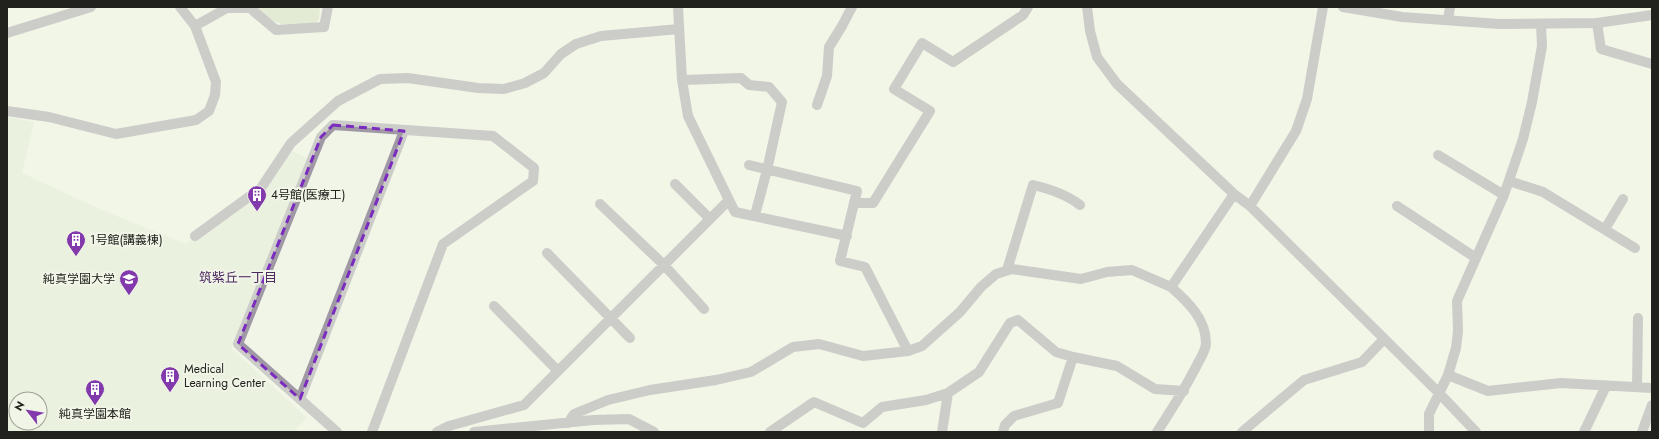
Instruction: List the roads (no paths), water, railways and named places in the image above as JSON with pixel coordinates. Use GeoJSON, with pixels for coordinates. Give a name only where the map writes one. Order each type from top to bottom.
{"type":"FeatureCollection","features":[{"type":"Feature","properties":{"kind":"street"},"geometry":{"type":"LineString","coordinates":[[7,33],[91,7]]}},
{"type":"Feature","properties":{"kind":"street"},"geometry":{"type":"LineString","coordinates":[[7,111],[49,117],[116,134],[196,120],[209,111],[215,95],[216,82],[195,26],[180,7]]}},
{"type":"Feature","properties":{"kind":"street"},"geometry":{"type":"LineString","coordinates":[[195,26],[228,8],[250,8],[276,30],[324,27],[328,7]]}},
{"type":"Feature","properties":{"kind":"street"},"geometry":{"type":"LineString","coordinates":[[678,7],[682,80],[688,116],[735,212],[755,215],[846,236]]}},
{"type":"Feature","properties":{"kind":"street"},"geometry":{"type":"LineString","coordinates":[[818,105],[827,76],[829,47],[852,7]]}},
{"type":"Feature","properties":{"kind":"street"},"geometry":{"type":"LineString","coordinates":[[854,203],[873,203],[930,111],[894,89],[922,43],[953,62],[1023,15],[1028,7]]}},
{"type":"Feature","properties":{"kind":"street"},"geometry":{"type":"LineString","coordinates":[[1087,7],[1090,31],[1097,57],[1117,84],[1234,194],[1250,206],[1439,393],[1476,432]]}},
{"type":"Feature","properties":{"kind":"street"},"geometry":{"type":"LineString","coordinates":[[1250,206],[1296,131],[1305,106],[1323,7]]}},
{"type":"Feature","properties":{"kind":"street"},"geometry":{"type":"LineString","coordinates":[[1343,7],[1402,17],[1499,24],[1597,23],[1652,15]]}},
{"type":"Feature","properties":{"kind":"street"},"geometry":{"type":"LineString","coordinates":[[1448,20],[1450,7]]}},
{"type":"Feature","properties":{"kind":"street"},"geometry":{"type":"LineString","coordinates":[[1597,23],[1601,49],[1652,64]]}},
{"type":"Feature","properties":{"kind":"street"},"geometry":{"type":"LineString","coordinates":[[1429,432],[1429,414],[1448,375],[1456,348],[1458,331],[1457,301],[1504,195],[1523,139],[1532,102],[1542,46],[1541,24]]}},
{"type":"Feature","properties":{"kind":"street"},"geometry":{"type":"LineString","coordinates":[[195,236],[261,188],[291,142],[318,118],[340,100],[380,78],[408,78],[478,88],[504,89],[525,83],[544,73],[561,54],[576,44],[601,36],[679,29]]}},
{"type":"Feature","properties":{"kind":"street"},"geometry":{"type":"LineString","coordinates":[[682,80],[740,78],[749,85],[769,87],[782,102],[767,170],[755,215]]}},
{"type":"Feature","properties":{"kind":"street"},"geometry":{"type":"LineString","coordinates":[[318,118],[328,130]]}},
{"type":"Feature","properties":{"kind":"street"},"geometry":{"type":"LineString","coordinates":[[337,432],[238,344],[322,137],[333,125],[493,136],[534,168],[533,181],[443,244],[372,432]]}},
{"type":"Feature","properties":{"kind":"street"},"geometry":{"type":"LineString","coordinates":[[300,399],[404,130]]}},
{"type":"Feature","properties":{"kind":"street"},"geometry":{"type":"LineString","coordinates":[[1438,155],[1504,195]]}},
{"type":"Feature","properties":{"kind":"street"},"geometry":{"type":"LineString","coordinates":[[748,165],[857,191],[840,261],[865,267],[908,350]]}},
{"type":"Feature","properties":{"kind":"street"},"geometry":{"type":"LineString","coordinates":[[1509,181],[1543,192],[1635,248]]}},
{"type":"Feature","properties":{"kind":"street"},"geometry":{"type":"LineString","coordinates":[[675,184],[710,219]]}},
{"type":"Feature","properties":{"kind":"street"},"geometry":{"type":"LineString","coordinates":[[1007,270],[1033,185],[1052,190],[1072,199],[1080,205]]}},
{"type":"Feature","properties":{"kind":"street"},"geometry":{"type":"LineString","coordinates":[[1171,287],[1234,194]]}},
{"type":"Feature","properties":{"kind":"street"},"geometry":{"type":"LineString","coordinates":[[1605,229],[1623,199]]}},
{"type":"Feature","properties":{"kind":"street"},"geometry":{"type":"LineString","coordinates":[[437,432],[449,426],[524,405],[730,200]]}},
{"type":"Feature","properties":{"kind":"street"},"geometry":{"type":"LineString","coordinates":[[600,204],[664,265],[704,309]]}},
{"type":"Feature","properties":{"kind":"street"},"geometry":{"type":"LineString","coordinates":[[1397,206],[1476,258]]}},
{"type":"Feature","properties":{"kind":"street"},"geometry":{"type":"LineString","coordinates":[[547,253],[630,338]]}},
{"type":"Feature","properties":{"kind":"street"},"geometry":{"type":"LineString","coordinates":[[568,423],[574,414],[608,400],[650,390],[716,380],[751,372],[793,346],[819,344],[863,356],[908,350],[922,346],[960,312],[981,287],[996,274],[1007,270],[1012,269],[1081,280],[1107,272],[1132,270],[1171,287],[1187,302],[1198,316],[1204,332],[1206,344],[1184,391],[1157,432]]}},
{"type":"Feature","properties":{"kind":"street"},"geometry":{"type":"LineString","coordinates":[[494,306],[558,371]]}},
{"type":"Feature","properties":{"kind":"street"},"geometry":{"type":"LineString","coordinates":[[1637,387],[1638,318]]}},
{"type":"Feature","properties":{"kind":"street"},"geometry":{"type":"LineString","coordinates":[[770,432],[814,402],[863,423],[882,407],[926,400],[948,393],[979,372],[1010,324],[1018,320],[1056,352],[1117,366],[1155,389],[1184,391]]}},
{"type":"Feature","properties":{"kind":"street"},"geometry":{"type":"LineString","coordinates":[[1242,432],[1304,380],[1362,362],[1384,339]]}},
{"type":"Feature","properties":{"kind":"street"},"geometry":{"type":"LineString","coordinates":[[1003,432],[1005,425],[1014,416],[1058,404],[1073,357]]}},
{"type":"Feature","properties":{"kind":"street"},"geometry":{"type":"LineString","coordinates":[[1448,375],[1488,391],[1561,383],[1652,388]]}},
{"type":"Feature","properties":{"kind":"street"},"geometry":{"type":"LineString","coordinates":[[1584,432],[1606,386]]}},
{"type":"Feature","properties":{"kind":"street"},"geometry":{"type":"LineString","coordinates":[[942,432],[948,393]]}},
{"type":"Feature","properties":{"kind":"street"},"geometry":{"type":"LineString","coordinates":[[1642,432],[1652,405]]}},
{"type":"Feature","properties":{"kind":"street"},"geometry":{"type":"LineString","coordinates":[[474,432],[593,420],[629,419],[654,432]]}},
{"type":"Feature","properties":{"kind":"place","name":"4号館(医療工)"},"geometry":{"type":"Point","coordinates":[257,212]}},
{"type":"Feature","properties":{"kind":"place","name":"1号館(講義棟)"},"geometry":{"type":"Point","coordinates":[76,257]}},
{"type":"Feature","properties":{"kind":"place","name":"純真学園大学"},"geometry":{"type":"Point","coordinates":[129,296]}},
{"type":"Feature","properties":{"kind":"place","name":"Medical Learning Center"},"geometry":{"type":"Point","coordinates":[170,393]}},
{"type":"Feature","properties":{"kind":"place","name":"純真学園本館"},"geometry":{"type":"Point","coordinates":[95,406]}},
{"type":"Feature","properties":{"kind":"district","name":"筑紫丘一丁目"},"geometry":{"type":"Point","coordinates":[238,277]}}]}
